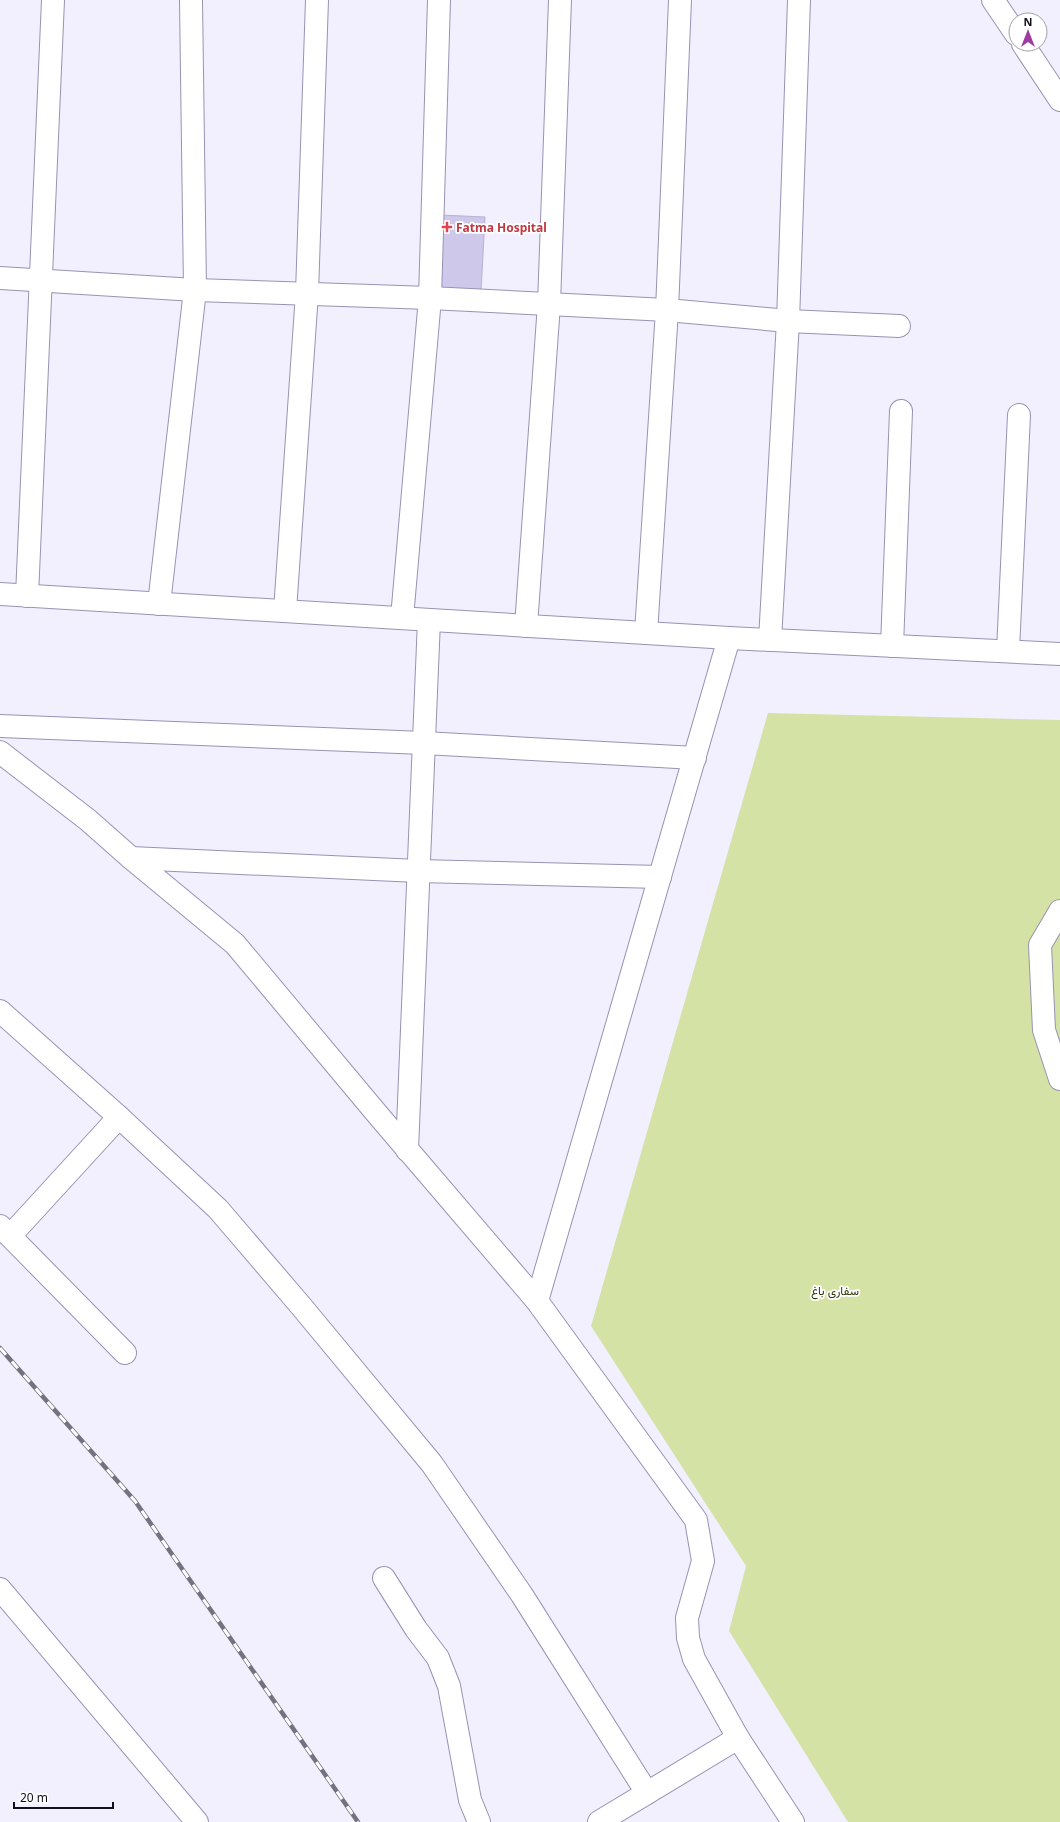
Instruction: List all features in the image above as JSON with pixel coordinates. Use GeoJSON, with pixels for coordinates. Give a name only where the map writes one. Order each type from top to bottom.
{"type":"FeatureCollection","features":[{"type":"Feature","properties":{"kind":"street"},"geometry":{"type":"LineString","coordinates":[[27,596],[53,0]]}},
{"type":"Feature","properties":{"kind":"street"},"geometry":{"type":"LineString","coordinates":[[159,604],[195,290],[191,0]]}},
{"type":"Feature","properties":{"kind":"street"},"geometry":{"type":"LineString","coordinates":[[285,611],[307,294],[317,0]]}},
{"type":"Feature","properties":{"kind":"street"},"geometry":{"type":"LineString","coordinates":[[402,618],[430,298],[439,0]]}},
{"type":"Feature","properties":{"kind":"street"},"geometry":{"type":"LineString","coordinates":[[526,626],[549,304],[560,0]]}},
{"type":"Feature","properties":{"kind":"street"},"geometry":{"type":"LineString","coordinates":[[646,633],[667,310],[680,0]]}},
{"type":"Feature","properties":{"kind":"street"},"geometry":{"type":"LineString","coordinates":[[770,640],[788,321],[799,0]]}},
{"type":"Feature","properties":{"kind":"street"},"geometry":{"type":"LineString","coordinates":[[993,0],[1008,22]]}},
{"type":"Feature","properties":{"kind":"street"},"geometry":{"type":"LineString","coordinates":[[1027,52],[1060,100]]}},
{"type":"Feature","properties":{"kind":"street"},"geometry":{"type":"LineString","coordinates":[[0,278],[195,290],[430,298],[667,310],[788,321],[899,326]]}},
{"type":"Feature","properties":{"kind":"street"},"geometry":{"type":"LineString","coordinates":[[892,646],[901,411]]}},
{"type":"Feature","properties":{"kind":"street"},"geometry":{"type":"LineString","coordinates":[[1008,652],[1019,415]]}},
{"type":"Feature","properties":{"kind":"street"},"geometry":{"type":"LineString","coordinates":[[0,594],[729,638],[1060,654]]}},
{"type":"Feature","properties":{"kind":"street"},"geometry":{"type":"LineString","coordinates":[[407,1150],[429,620]]}},
{"type":"Feature","properties":{"kind":"street"},"geometry":{"type":"LineString","coordinates":[[537,1301],[729,638]]}},
{"type":"Feature","properties":{"kind":"street"},"geometry":{"type":"LineString","coordinates":[[0,726],[424,744],[695,758]]}},
{"type":"Feature","properties":{"kind":"street"},"geometry":{"type":"LineString","coordinates":[[0,752],[88,820],[131,858],[235,944],[407,1150],[537,1301],[696,1520],[703,1561],[687,1618],[688,1638],[694,1659],[738,1738],[793,1822]]}},
{"type":"Feature","properties":{"kind":"street"},"geometry":{"type":"LineString","coordinates":[[131,858],[418,871],[660,877]]}},
{"type":"Feature","properties":{"kind":"street"},"geometry":{"type":"LineString","coordinates":[[1060,911],[1040,944],[1044,1030],[1060,1079]]}},
{"type":"Feature","properties":{"kind":"street"},"geometry":{"type":"LineString","coordinates":[[0,1011],[119,1117],[218,1210],[301,1306],[432,1464],[522,1595],[646,1793]]}},
{"type":"Feature","properties":{"kind":"street"},"geometry":{"type":"LineString","coordinates":[[119,1117],[5,1231],[125,1353]]}},
{"type":"Feature","properties":{"kind":"street"},"geometry":{"type":"LineString","coordinates":[[384,1578],[416,1629],[438,1658],[449,1686],[470,1800],[479,1822]]}},
{"type":"Feature","properties":{"kind":"street"},"geometry":{"type":"LineString","coordinates":[[0,1589],[198,1822]]}},
{"type":"Feature","properties":{"kind":"street"},"geometry":{"type":"LineString","coordinates":[[599,1822],[738,1738]]}},
{"type":"Feature","properties":{"kind":"green space","name":"سفاری باغ"},"geometry":{"type":"Polygon","coordinates":[[[768,713],[1060,720],[1060,1822],[848,1822],[729,1631],[746,1566],[591,1326],[768,713]]]}},
{"type":"Feature","properties":{"kind":"building"},"geometry":{"type":"Polygon","coordinates":[[[440,215],[485,217],[481,292],[436,290],[440,215]]]}},
{"type":"Feature","properties":{"kind":"railway"},"geometry":{"type":"LineString","coordinates":[[0,1348],[135,1501],[358,1822]]}},
{"type":"Feature","properties":{"kind":"place","name":"Fatma Hospital"},"geometry":{"type":"Point","coordinates":[447,227]}}]}
